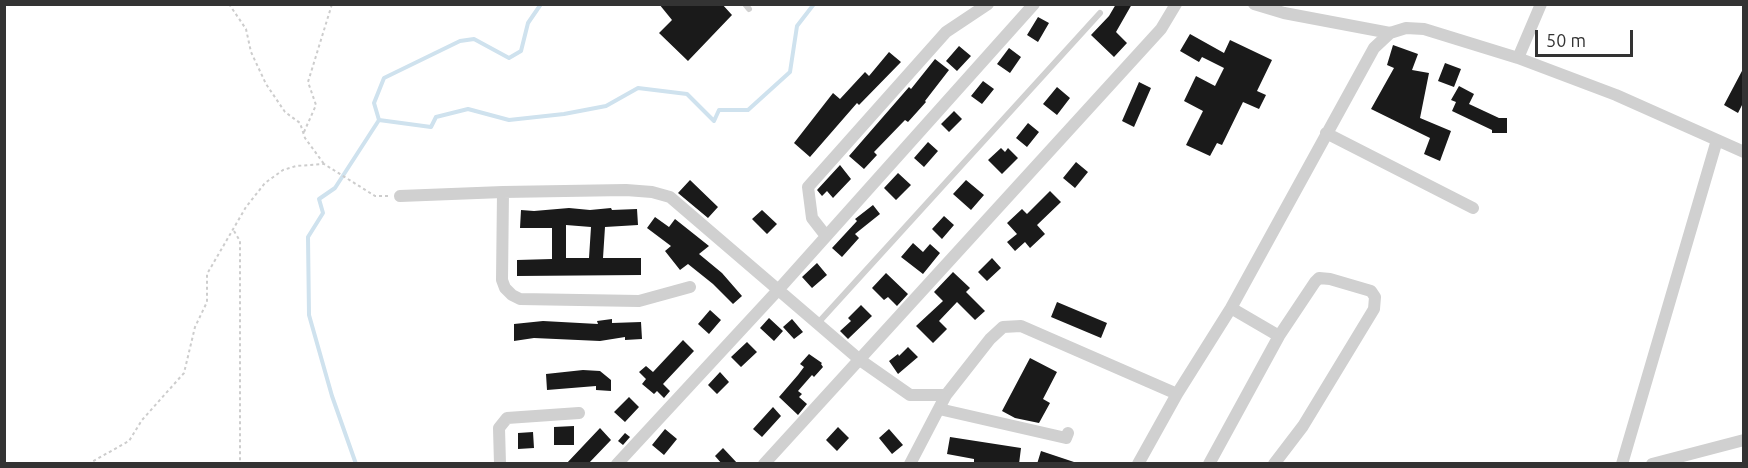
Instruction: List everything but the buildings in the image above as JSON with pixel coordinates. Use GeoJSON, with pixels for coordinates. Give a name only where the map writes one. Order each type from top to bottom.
{"type":"FeatureCollection","features":[{"type":"Feature","properties":{"kind":"street"},"geometry":{"type":"LineString","coordinates":[[826,237],[812,218],[808,187],[946,32],[988,4]]}},
{"type":"Feature","properties":{"kind":"street"},"geometry":{"type":"LineString","coordinates":[[617,464],[779,289],[1034,4]]}},
{"type":"Feature","properties":{"kind":"street"},"geometry":{"type":"LineString","coordinates":[[764,464],[1161,29],[1176,4]]}},
{"type":"Feature","properties":{"kind":"street"},"geometry":{"type":"LineString","coordinates":[[1254,4],[1284,13],[1390,33]]}},
{"type":"Feature","properties":{"kind":"street"},"geometry":{"type":"LineString","coordinates":[[1518,58],[1541,4]]}},
{"type":"Feature","properties":{"kind":"street"},"geometry":{"type":"LineString","coordinates":[[1138,464],[1177,394],[1231,308],[1374,48],[1390,33],[1406,28],[1424,29],[1518,58],[1616,95],[1743,151]]}},
{"type":"Feature","properties":{"kind":"street"},"geometry":{"type":"LineString","coordinates":[[1326,133],[1473,208]]}},
{"type":"Feature","properties":{"kind":"street"},"geometry":{"type":"LineString","coordinates":[[1622,464],[1717,140]]}},
{"type":"Feature","properties":{"kind":"street"},"geometry":{"type":"LineString","coordinates":[[400,196],[626,190],[652,192],[670,197],[860,360],[910,395],[946,395]]}},
{"type":"Feature","properties":{"kind":"street"},"geometry":{"type":"LineString","coordinates":[[502,192],[502,280],[505,288],[512,295],[520,298],[639,301],[690,287]]}},
{"type":"Feature","properties":{"kind":"street"},"geometry":{"type":"LineString","coordinates":[[1209,464],[1279,336],[1319,278],[1371,291],[1374,294],[1374,309],[1304,426],[1274,464]]}},
{"type":"Feature","properties":{"kind":"street"},"geometry":{"type":"LineString","coordinates":[[1231,308],[1279,336]]}},
{"type":"Feature","properties":{"kind":"street"},"geometry":{"type":"LineString","coordinates":[[910,464],[946,395],[990,339],[1003,327],[1021,326],[1177,394]]}},
{"type":"Feature","properties":{"kind":"street"},"geometry":{"type":"LineString","coordinates":[[939,409],[1066,438],[1068,433]]}},
{"type":"Feature","properties":{"kind":"street"},"geometry":{"type":"LineString","coordinates":[[500,464],[499,428],[507,418],[579,413]]}},
{"type":"Feature","properties":{"kind":"street"},"geometry":{"type":"LineString","coordinates":[[1652,464],[1743,440]]}},
{"type":"Feature","properties":{"kind":"lane"},"geometry":{"type":"LineString","coordinates":[[818,323],[1100,13]]}},
{"type":"Feature","properties":{"kind":"path"},"geometry":{"type":"LineString","coordinates":[[229,4],[246,29],[251,52],[266,84],[285,112],[300,123],[305,138],[324,164],[375,196],[400,196]]}},
{"type":"Feature","properties":{"kind":"path"},"geometry":{"type":"LineString","coordinates":[[304,132],[316,105],[308,82],[332,4]]}},
{"type":"Feature","properties":{"kind":"path"},"geometry":{"type":"LineString","coordinates":[[88,464],[129,441],[142,420],[184,373],[195,327],[207,302],[207,274],[246,207],[266,183],[283,170],[296,166],[324,164]]}},
{"type":"Feature","properties":{"kind":"path"},"geometry":{"type":"LineString","coordinates":[[234,230],[240,241],[240,464]]}},
{"type":"Feature","properties":{"kind":"waterway"},"geometry":{"type":"LineString","coordinates":[[379,120],[374,103],[384,78],[460,41],[474,39],[509,58],[521,51],[528,23],[541,4]]}},
{"type":"Feature","properties":{"kind":"waterway"},"geometry":{"type":"LineString","coordinates":[[356,464],[332,396],[309,315],[308,237],[323,213],[319,199],[335,188],[379,120],[431,127],[436,117],[468,109],[509,120],[564,114],[606,106],[638,88],[687,94],[714,121],[719,110],[748,110],[790,72],[797,26],[814,4]]}}]}
